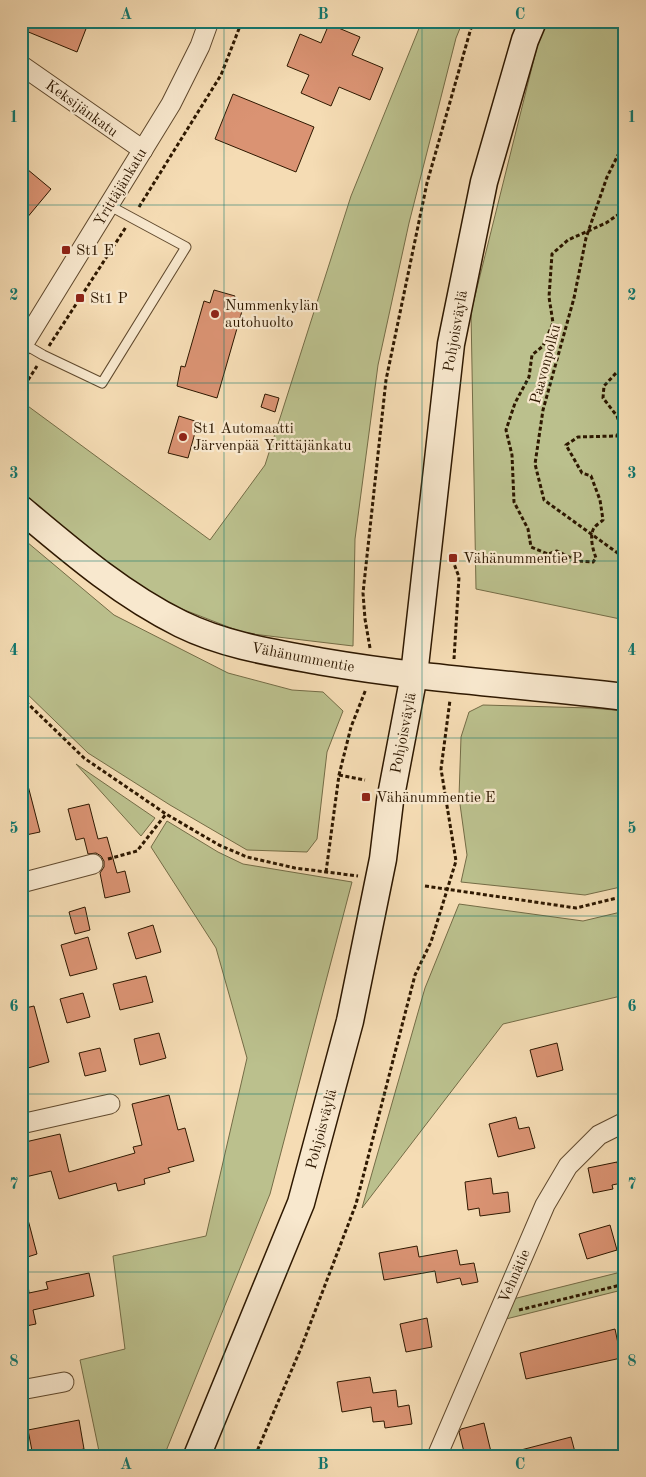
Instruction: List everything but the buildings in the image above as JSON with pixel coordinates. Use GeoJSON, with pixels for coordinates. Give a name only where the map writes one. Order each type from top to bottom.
{"type":"FeatureCollection","features":[{"type":"Feature","properties":{"kind":"main road","name":"Pohjoisväylä"},"geometry":{"type":"LineString","coordinates":[[197,1456],[301,1203],[352,1012],[380,877],[390,801],[414,675],[451,344],[484,182],[532,21]]}},
{"type":"Feature","properties":{"kind":"main road","name":"Vähänummentie"},"geometry":{"type":"LineString","coordinates":[[21,509],[66,547],[126,592],[181,624],[236,644],[284,655],[371,670],[625,697]]}},
{"type":"Feature","properties":{"kind":"street","name":"Yrittäjänkatu"},"geometry":{"type":"LineString","coordinates":[[23,346],[171,104],[200,46],[210,21]]}},
{"type":"Feature","properties":{"kind":"street","name":"Keksijänkatu"},"geometry":{"type":"LineString","coordinates":[[21,65],[143,150]]}},
{"type":"Feature","properties":{"kind":"street"},"geometry":{"type":"LineString","coordinates":[[21,883],[93,864]]}},
{"type":"Feature","properties":{"kind":"street"},"geometry":{"type":"LineString","coordinates":[[21,1124],[110,1104]]}},
{"type":"Feature","properties":{"kind":"street","name":"Vehnätie"},"geometry":{"type":"LineString","coordinates":[[437,1456],[545,1205],[568,1166],[599,1135],[625,1122]]}},
{"type":"Feature","properties":{"kind":"street"},"geometry":{"type":"LineString","coordinates":[[21,1390],[64,1382]]}},
{"type":"Feature","properties":{"kind":"lane"},"geometry":{"type":"LineString","coordinates":[[23,346],[102,383],[186,247],[110,206]]}},
{"type":"Feature","properties":{"kind":"path"},"geometry":{"type":"LineString","coordinates":[[21,391],[221,75],[242,21]]}},
{"type":"Feature","properties":{"kind":"path"},"geometry":{"type":"LineString","coordinates":[[326,872],[339,775],[351,726],[364,698],[371,670],[370,644],[365,619],[363,593],[386,380],[427,183],[473,21]]}},
{"type":"Feature","properties":{"kind":"path","name":"Paavonpolku"},"geometry":{"type":"LineString","coordinates":[[625,140],[607,177],[588,232],[574,298],[543,410],[535,464],[544,500],[625,560]]}},
{"type":"Feature","properties":{"kind":"path"},"geometry":{"type":"LineString","coordinates":[[625,210],[606,224],[568,240],[552,254],[549,297],[553,323],[543,346],[532,355],[529,377],[515,403],[506,430],[512,455],[514,502],[528,529],[531,547],[548,554],[558,551],[577,561],[593,562],[596,558],[593,551],[592,534],[594,529],[603,520],[600,500],[591,476],[582,473],[566,444],[578,437],[617,436],[621,428],[616,416],[603,398],[604,386],[617,372],[625,368]]}},
{"type":"Feature","properties":{"kind":"path"},"geometry":{"type":"LineString","coordinates":[[255,1456],[301,1348],[356,1204],[415,975],[431,942],[456,860],[441,769],[453,679],[459,577],[453,558],[432,522]]}},
{"type":"Feature","properties":{"kind":"path"},"geometry":{"type":"LineString","coordinates":[[21,696],[84,758],[166,814],[219,845],[247,857],[295,868],[364,877]]}},
{"type":"Feature","properties":{"kind":"path"},"geometry":{"type":"LineString","coordinates":[[339,775],[366,780]]}},
{"type":"Feature","properties":{"kind":"path"},"geometry":{"type":"LineString","coordinates":[[93,864],[137,850],[166,814]]}},
{"type":"Feature","properties":{"kind":"path"},"geometry":{"type":"LineString","coordinates":[[424,886],[576,908],[625,896]]}},
{"type":"Feature","properties":{"kind":"path"},"geometry":{"type":"LineString","coordinates":[[496,1316],[625,1284]]}},
{"type":"Feature","properties":{"kind":"green space"},"geometry":{"type":"Polygon","coordinates":[[[422,21],[463,21],[456,38],[409,223],[378,365],[355,539],[353,646],[244,633],[151,597],[21,493],[21,401],[210,540],[265,465],[351,196],[422,21]]]}},
{"type":"Feature","properties":{"kind":"green space"},"geometry":{"type":"Polygon","coordinates":[[[547,21],[625,21],[625,620],[476,589],[471,312],[537,47],[547,21]]]}},
{"type":"Feature","properties":{"kind":"green space"},"geometry":{"type":"Polygon","coordinates":[[[21,537],[114,615],[228,673],[292,690],[323,692],[343,711],[327,752],[317,839],[307,852],[247,850],[170,805],[88,753],[21,688],[21,537]]]}},
{"type":"Feature","properties":{"kind":"green space"},"geometry":{"type":"Polygon","coordinates":[[[483,705],[591,708],[625,711],[625,886],[585,895],[461,882],[467,855],[459,797],[461,737],[469,712],[483,705]]]}},
{"type":"Feature","properties":{"kind":"green space"},"geometry":{"type":"Polygon","coordinates":[[[76,764],[155,818],[141,836],[76,764]]]}},
{"type":"Feature","properties":{"kind":"green space"},"geometry":{"type":"Polygon","coordinates":[[[167,821],[218,852],[243,864],[352,882],[270,1194],[164,1456],[100,1456],[80,1360],[125,1349],[113,1256],[206,1236],[247,1058],[216,948],[151,847],[167,821]]]}},
{"type":"Feature","properties":{"kind":"green space"},"geometry":{"type":"Polygon","coordinates":[[[459,904],[583,921],[625,911],[625,995],[503,1024],[362,1208],[425,988],[459,904]]]}},
{"type":"Feature","properties":{"kind":"green space"},"geometry":{"type":"Polygon","coordinates":[[[625,1271],[625,1312],[618,1291],[502,1320],[513,1299],[625,1271]]]}},
{"type":"Feature","properties":{"kind":"place","name":"St1 E"},"geometry":{"type":"Point","coordinates":[66,250]}},
{"type":"Feature","properties":{"kind":"place","name":"St1 P"},"geometry":{"type":"Point","coordinates":[80,298]}},
{"type":"Feature","properties":{"kind":"place","name":"Nummenkylän autohuolto"},"geometry":{"type":"Point","coordinates":[215,314]}},
{"type":"Feature","properties":{"kind":"place","name":"St1 Automaatti Järvenpää Yrittäjänkatu"},"geometry":{"type":"Point","coordinates":[183,437]}},
{"type":"Feature","properties":{"kind":"place","name":"Vähänummentie P"},"geometry":{"type":"Point","coordinates":[453,558]}},
{"type":"Feature","properties":{"kind":"place","name":"Vähänummentie E"},"geometry":{"type":"Point","coordinates":[366,797]}}]}
